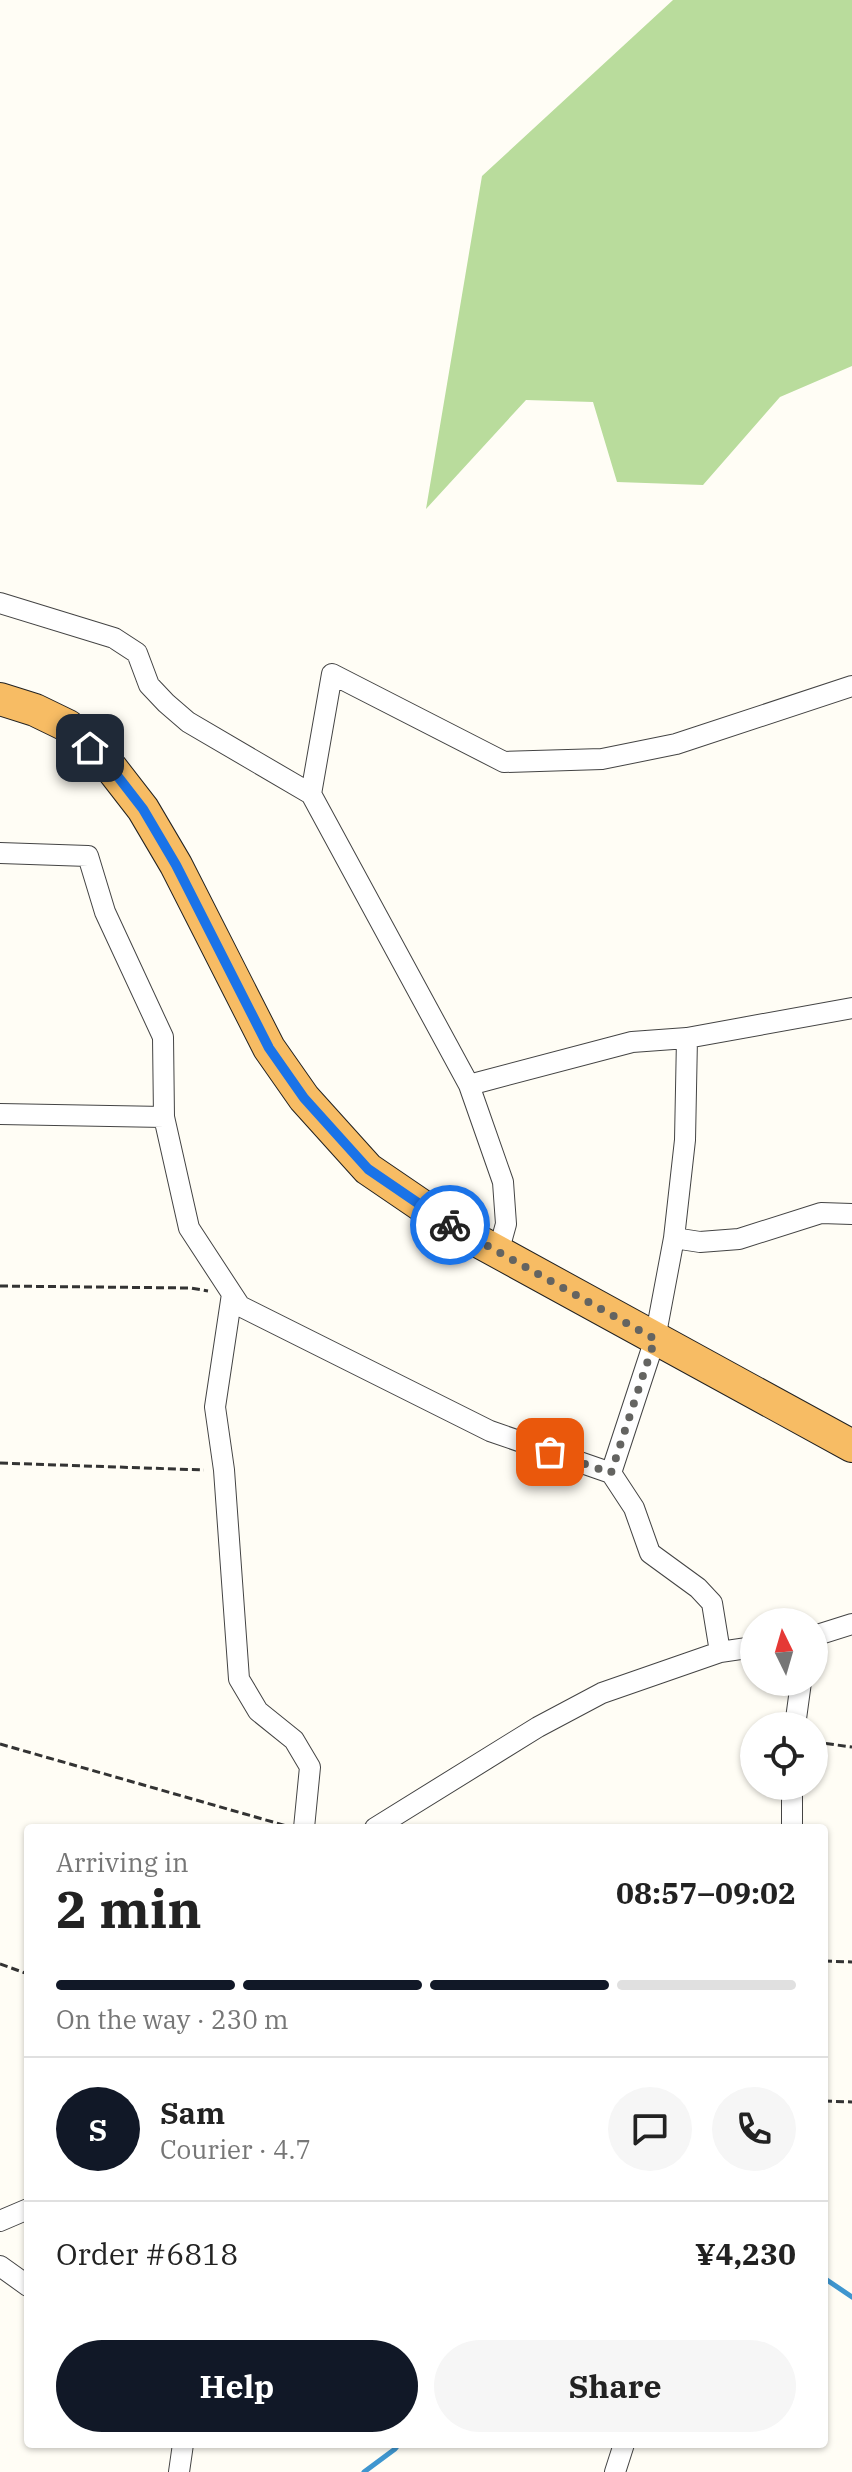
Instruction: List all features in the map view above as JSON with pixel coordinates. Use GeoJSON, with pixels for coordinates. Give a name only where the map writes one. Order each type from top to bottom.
{"type":"FeatureCollection","features":[{"type":"Feature","properties":{"kind":"highway"},"geometry":{"type":"LineString","coordinates":[[0,699],[35,710],[68,726],[112,769],[143,809],[176,865],[269,1048],[304,1098],[368,1169],[456,1229],[852,1446]]}},
{"type":"Feature","properties":{"kind":"street"},"geometry":{"type":"LineString","coordinates":[[0,603],[114,638],[137,653],[149,685],[188,722],[311,794],[469,1085],[503,1182],[506,1224],[498,1253]]}},
{"type":"Feature","properties":{"kind":"street"},"geometry":{"type":"LineString","coordinates":[[311,794],[332,674],[504,762],[602,759],[676,744],[852,686]]}},
{"type":"Feature","properties":{"kind":"street"},"geometry":{"type":"LineString","coordinates":[[0,853],[88,856],[105,912],[163,1037],[164,1117],[189,1228],[240,1306],[490,1431],[611,1473],[634,1508],[650,1553],[698,1588],[712,1603],[720,1652]]}},
{"type":"Feature","properties":{"kind":"street"},"geometry":{"type":"LineString","coordinates":[[469,1085],[632,1042],[687,1038],[852,1008]]}},
{"type":"Feature","properties":{"kind":"street"},"geometry":{"type":"LineString","coordinates":[[611,1473],[655,1339],[674,1238],[685,1140],[687,1038]]}},
{"type":"Feature","properties":{"kind":"street"},"geometry":{"type":"LineString","coordinates":[[0,1114],[164,1117]]}},
{"type":"Feature","properties":{"kind":"street"},"geometry":{"type":"LineString","coordinates":[[674,1238],[700,1242],[739,1239],[821,1213],[852,1214]]}},
{"type":"Feature","properties":{"kind":"street"},"geometry":{"type":"LineString","coordinates":[[232,1294],[215,1407],[224,1470],[239,1679],[258,1711],[294,1740],[310,1767],[304,1824]]}},
{"type":"Feature","properties":{"kind":"street"},"geometry":{"type":"LineString","coordinates":[[828,1632],[852,1624]]}},
{"type":"Feature","properties":{"kind":"street"},"geometry":{"type":"LineString","coordinates":[[381,1824],[538,1727],[602,1693],[720,1652],[740,1649]]}},
{"type":"Feature","properties":{"kind":"street"},"geometry":{"type":"LineString","coordinates":[[792,1800],[792,1824]]}},
{"type":"Feature","properties":{"kind":"street"},"geometry":{"type":"LineString","coordinates":[[0,2221],[24,2211]]}},
{"type":"Feature","properties":{"kind":"street"},"geometry":{"type":"LineString","coordinates":[[0,2266],[24,2283]]}},
{"type":"Feature","properties":{"kind":"street"},"geometry":{"type":"LineString","coordinates":[[179,2472],[182,2448]]}},
{"type":"Feature","properties":{"kind":"street"},"geometry":{"type":"LineString","coordinates":[[615,2472],[623,2448]]}},
{"type":"Feature","properties":{"kind":"path"},"geometry":{"type":"LineString","coordinates":[[0,1286],[191,1288],[232,1294]]}},
{"type":"Feature","properties":{"kind":"path"},"geometry":{"type":"LineString","coordinates":[[0,1463],[224,1470]]}},
{"type":"Feature","properties":{"kind":"path"},"geometry":{"type":"LineString","coordinates":[[0,1744],[280,1824]]}},
{"type":"Feature","properties":{"kind":"path"},"geometry":{"type":"LineString","coordinates":[[828,1744],[852,1747]]}},
{"type":"Feature","properties":{"kind":"path"},"geometry":{"type":"LineString","coordinates":[[828,1961],[852,1962]]}},
{"type":"Feature","properties":{"kind":"path"},"geometry":{"type":"LineString","coordinates":[[0,1964],[24,1973]]}},
{"type":"Feature","properties":{"kind":"path"},"geometry":{"type":"LineString","coordinates":[[828,2101],[852,2102]]}},
{"type":"Feature","properties":{"kind":"green space"},"geometry":{"type":"Polygon","coordinates":[[[673,0],[852,0],[852,366],[780,397],[703,485],[617,482],[593,402],[526,400],[426,509],[482,176],[673,0]]]}},
{"type":"Feature","properties":{"kind":"waterway"},"geometry":{"type":"LineString","coordinates":[[828,2281],[852,2297]]}},
{"type":"Feature","properties":{"kind":"waterway"},"geometry":{"type":"LineString","coordinates":[[364,2472],[396,2448]]}},
{"type":"Feature","properties":{"kind":"way so far"},"geometry":{"type":"LineString","coordinates":[[450,1225],[655,1339],[611,1473],[550,1452]]}},
{"type":"Feature","properties":{"kind":"route"},"geometry":{"type":"LineString","coordinates":[[90,748],[112,769],[143,809],[176,865],[269,1048],[304,1098],[368,1169],[450,1225]]}}]}
